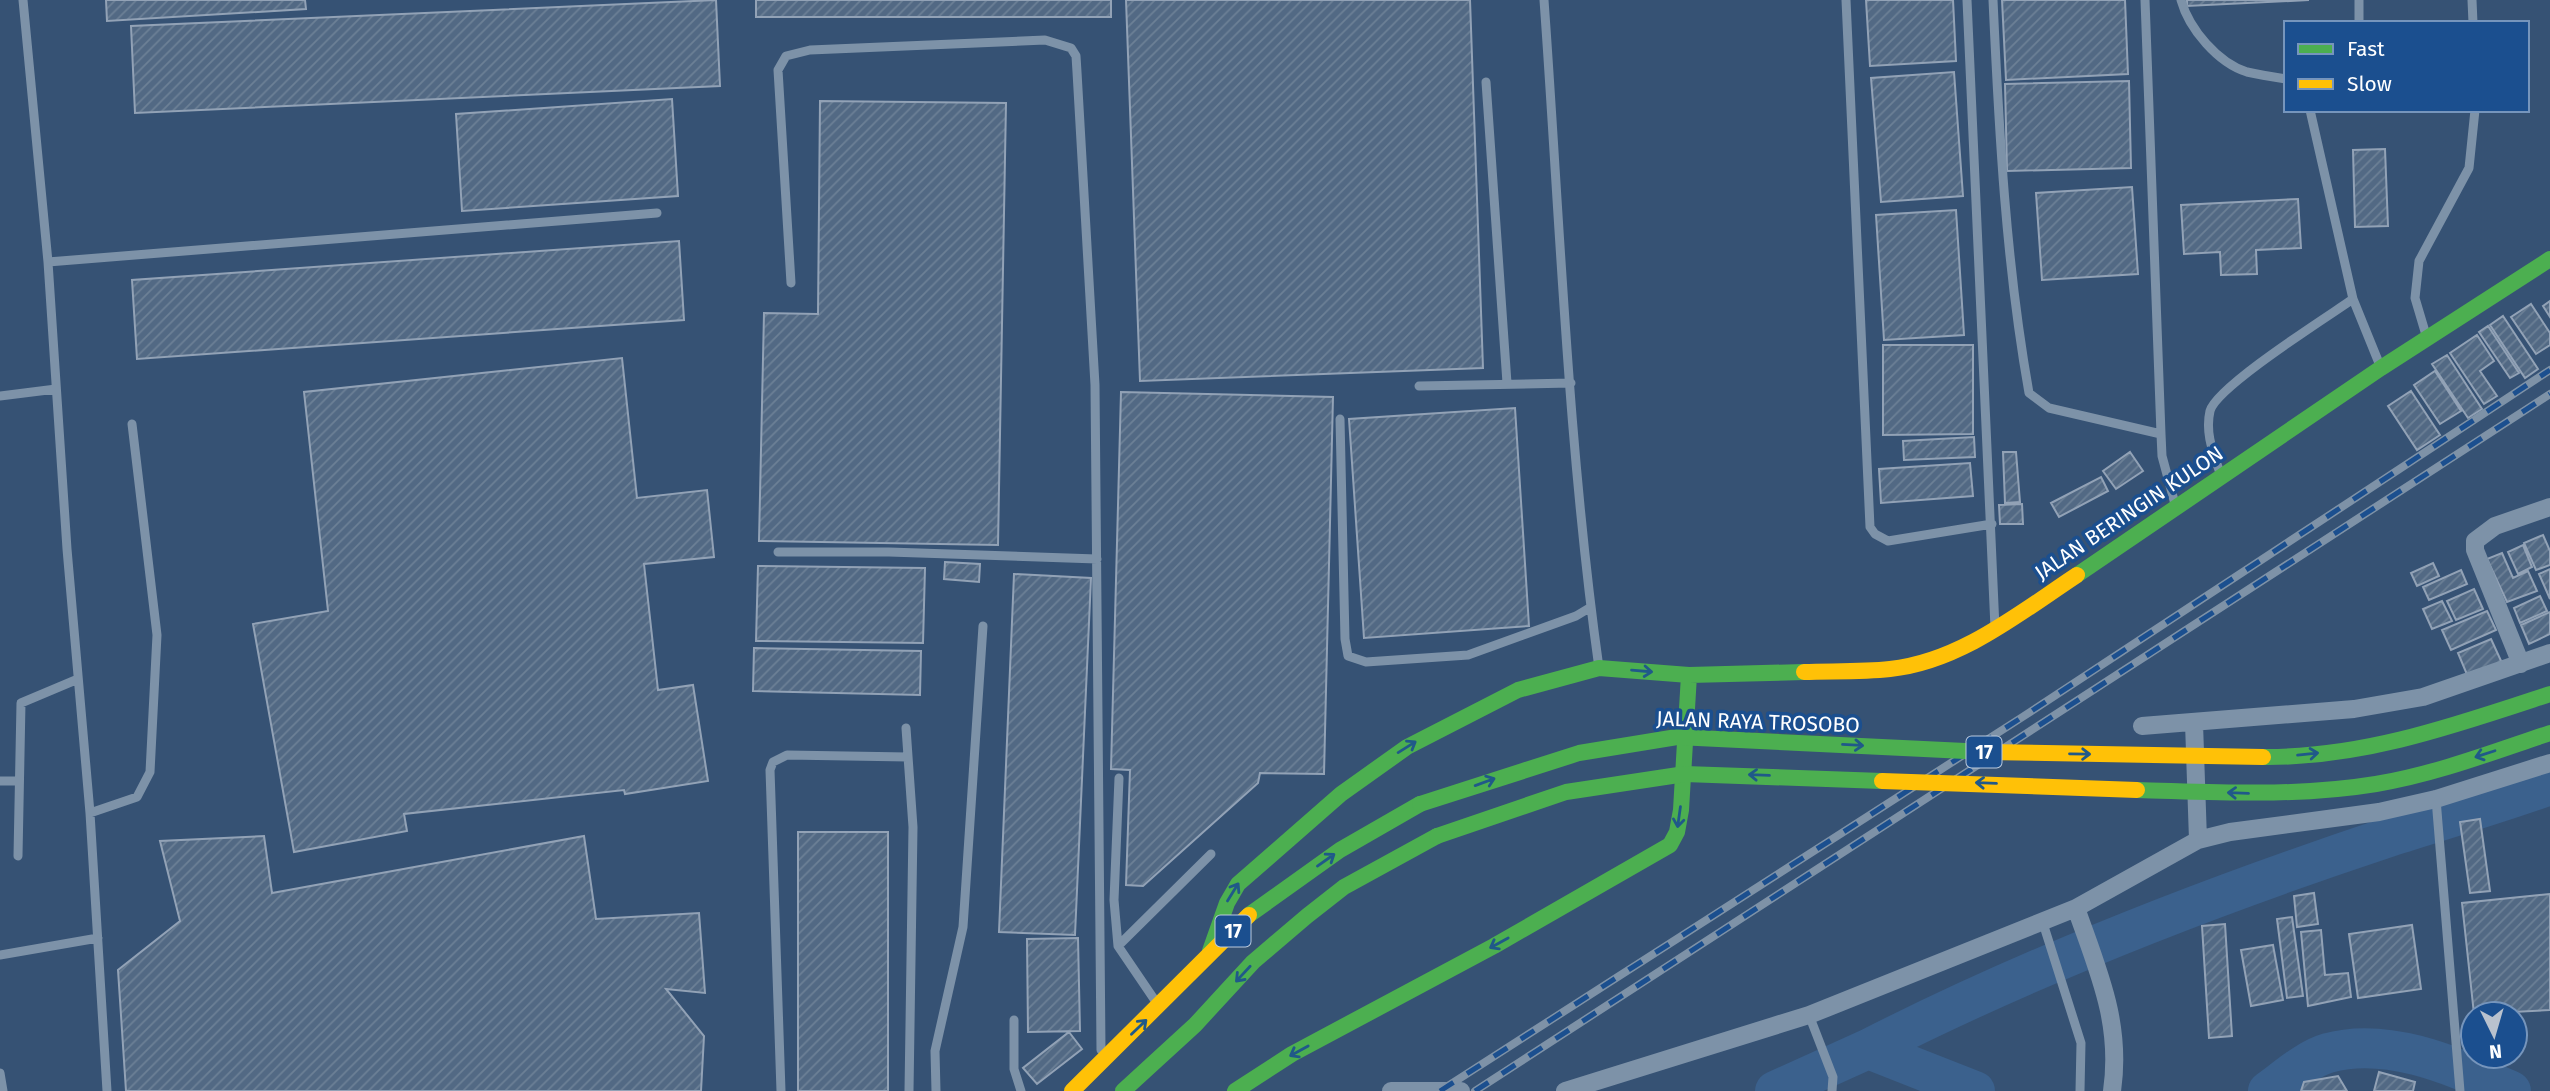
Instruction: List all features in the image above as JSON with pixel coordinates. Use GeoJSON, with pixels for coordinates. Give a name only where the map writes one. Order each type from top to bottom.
{"type":"FeatureCollection","features":[{"type":"Feature","properties":{"kind":"main road","name":"JALAN BERINGIN KULON"},"geometry":{"type":"LineString","coordinates":[[1209,956],[1227,904],[1238,884],[1341,793],[1407,747],[1459,718],[1518,690],[1600,668],[1689,675],[1892,669],[1934,659],[1995,630],[2381,368],[2550,259]]}},
{"type":"Feature","properties":{"kind":"main road"},"geometry":{"type":"LineString","coordinates":[[1235,1091],[1292,1054],[1494,946],[1670,845],[1677,832],[1681,810],[1689,675]]}},
{"type":"Feature","properties":{"kind":"main road","name":"JALAN RAYA TROSOBO"},"geometry":{"type":"LineString","coordinates":[[1072,1091],[1272,897],[1340,850],[1420,804],[1545,760],[1641,740],[1677,737],[2011,753],[2273,757],[2372,748],[2435,732],[2550,694]]}},
{"type":"Feature","properties":{"kind":"main road","name":"17"},"geometry":{"type":"LineString","coordinates":[[1123,1091],[1195,1025],[1253,962],[1307,916],[1354,881],[1437,836],[1566,792],[1685,774],[2267,794],[2376,784],[2446,767],[2550,733]]}},
{"type":"Feature","properties":{"kind":"street"},"geometry":{"type":"LineString","coordinates":[[2521,664],[2475,550],[2475,541],[2495,526],[2550,507]]}},
{"type":"Feature","properties":{"kind":"street"},"geometry":{"type":"LineString","coordinates":[[2142,726],[2354,709],[2423,697],[2550,653]]}},
{"type":"Feature","properties":{"kind":"street"},"geometry":{"type":"LineString","coordinates":[[2194,723],[2198,840]]}},
{"type":"Feature","properties":{"kind":"street"},"geometry":{"type":"LineString","coordinates":[[1565,1091],[1813,1020],[2042,920],[2076,908],[2198,840],[2230,832],[2379,812],[2437,808],[2550,763]]}},
{"type":"Feature","properties":{"kind":"street"},"geometry":{"type":"LineString","coordinates":[[2076,908],[2111,1009],[2116,1065],[2112,1091]]}},
{"type":"Feature","properties":{"kind":"street"},"geometry":{"type":"LineString","coordinates":[[1391,1091],[1461,1091]]}},
{"type":"Feature","properties":{"kind":"lane"},"geometry":{"type":"LineString","coordinates":[[23,0],[48,262],[90,813],[107,1091]]}},
{"type":"Feature","properties":{"kind":"lane"},"geometry":{"type":"LineString","coordinates":[[1544,0],[1571,383],[1591,607],[1600,668]]}},
{"type":"Feature","properties":{"kind":"lane"},"geometry":{"type":"LineString","coordinates":[[1846,0],[1870,527],[1875,534],[1888,541],[1992,524]]}},
{"type":"Feature","properties":{"kind":"lane"},"geometry":{"type":"LineString","coordinates":[[1967,0],[1995,630]]}},
{"type":"Feature","properties":{"kind":"lane"},"geometry":{"type":"LineString","coordinates":[[1993,0],[2001,166],[2021,346],[2029,393],[2049,408],[2161,434]]}},
{"type":"Feature","properties":{"kind":"lane"},"geometry":{"type":"LineString","coordinates":[[2145,0],[2162,456],[2176,507]]}},
{"type":"Feature","properties":{"kind":"lane"},"geometry":{"type":"LineString","coordinates":[[2181,0],[2184,12],[2201,37],[2222,56],[2245,71],[2284,79]]}},
{"type":"Feature","properties":{"kind":"lane"},"geometry":{"type":"LineString","coordinates":[[2359,0],[2359,21]]}},
{"type":"Feature","properties":{"kind":"lane"},"geometry":{"type":"LineString","coordinates":[[2472,0],[2473,21]]}},
{"type":"Feature","properties":{"kind":"lane"},"geometry":{"type":"LineString","coordinates":[[791,283],[778,71],[786,56],[810,50],[1045,40],[1071,48],[1076,56],[1095,373],[1102,1063]]}},
{"type":"Feature","properties":{"kind":"lane"},"geometry":{"type":"LineString","coordinates":[[1486,82],[1507,383]]}},
{"type":"Feature","properties":{"kind":"lane"},"geometry":{"type":"LineString","coordinates":[[2310,112],[2353,299],[2381,368]]}},
{"type":"Feature","properties":{"kind":"lane"},"geometry":{"type":"LineString","coordinates":[[2427,338],[2415,298],[2419,261],[2469,168],[2475,112]]}},
{"type":"Feature","properties":{"kind":"lane"},"geometry":{"type":"LineString","coordinates":[[48,262],[657,213]]}},
{"type":"Feature","properties":{"kind":"lane"},"geometry":{"type":"LineString","coordinates":[[2221,477],[2208,438],[2210,408],[2229,386],[2353,299]]}},
{"type":"Feature","properties":{"kind":"lane"},"geometry":{"type":"LineString","coordinates":[[1419,386],[1571,383]]}},
{"type":"Feature","properties":{"kind":"lane"},"geometry":{"type":"LineString","coordinates":[[0,396],[56,389]]}},
{"type":"Feature","properties":{"kind":"lane"},"geometry":{"type":"LineString","coordinates":[[1340,419],[1345,639],[1348,656],[1366,662],[1468,655],[1576,616],[1591,607]]}},
{"type":"Feature","properties":{"kind":"lane"},"geometry":{"type":"LineString","coordinates":[[90,813],[137,797],[150,772],[157,635],[132,424]]}},
{"type":"Feature","properties":{"kind":"lane"},"geometry":{"type":"LineString","coordinates":[[778,552],[1097,559]]}},
{"type":"Feature","properties":{"kind":"lane"},"geometry":{"type":"LineString","coordinates":[[936,1091],[935,1051],[963,927],[983,626]]}},
{"type":"Feature","properties":{"kind":"lane"},"geometry":{"type":"LineString","coordinates":[[18,856],[21,703],[78,679]]}},
{"type":"Feature","properties":{"kind":"lane"},"geometry":{"type":"LineString","coordinates":[[906,728],[913,827],[909,1091]]}},
{"type":"Feature","properties":{"kind":"lane"},"geometry":{"type":"LineString","coordinates":[[781,1091],[769,770],[773,762],[787,755],[908,757]]}},
{"type":"Feature","properties":{"kind":"lane"},"geometry":{"type":"LineString","coordinates":[[1119,778],[1114,900],[1118,946],[1159,1007]]}},
{"type":"Feature","properties":{"kind":"lane"},"geometry":{"type":"LineString","coordinates":[[0,781],[18,781]]}},
{"type":"Feature","properties":{"kind":"lane"},"geometry":{"type":"LineString","coordinates":[[2437,808],[2458,1035],[2460,1091]]}},
{"type":"Feature","properties":{"kind":"lane"},"geometry":{"type":"LineString","coordinates":[[1118,946],[1211,855]]}},
{"type":"Feature","properties":{"kind":"lane"},"geometry":{"type":"LineString","coordinates":[[2042,920],[2081,1043],[2080,1091]]}},
{"type":"Feature","properties":{"kind":"lane"},"geometry":{"type":"LineString","coordinates":[[0,955],[98,938]]}},
{"type":"Feature","properties":{"kind":"lane"},"geometry":{"type":"LineString","coordinates":[[1014,1020],[1014,1069],[1021,1091]]}},
{"type":"Feature","properties":{"kind":"lane"},"geometry":{"type":"LineString","coordinates":[[1813,1020],[1833,1077],[1832,1091]]}},
{"type":"Feature","properties":{"kind":"lane"},"geometry":{"type":"LineString","coordinates":[[0,1073],[3,1091]]}},
{"type":"Feature","properties":{"kind":"building"},"geometry":{"type":"Polygon","coordinates":[[[106,0],[305,0],[306,9],[107,21],[106,0]]]}},
{"type":"Feature","properties":{"kind":"building"},"geometry":{"type":"Polygon","coordinates":[[[716,0],[720,86],[135,113],[131,26],[716,0]]]}},
{"type":"Feature","properties":{"kind":"building"},"geometry":{"type":"Polygon","coordinates":[[[756,0],[1111,0],[1111,17],[756,17],[756,0]]]}},
{"type":"Feature","properties":{"kind":"building"},"geometry":{"type":"Polygon","coordinates":[[[1126,0],[1470,0],[1483,368],[1140,381],[1126,0]]]}},
{"type":"Feature","properties":{"kind":"building"},"geometry":{"type":"Polygon","coordinates":[[[1866,0],[1953,0],[1956,61],[1870,66],[1866,0]]]}},
{"type":"Feature","properties":{"kind":"building"},"geometry":{"type":"Polygon","coordinates":[[[2002,0],[2125,0],[2128,74],[2006,80],[2002,0]]]}},
{"type":"Feature","properties":{"kind":"building"},"geometry":{"type":"Polygon","coordinates":[[[2187,0],[2309,0],[2187,6],[2187,0]]]}},
{"type":"Feature","properties":{"kind":"building"},"geometry":{"type":"Polygon","coordinates":[[[1954,72],[1963,196],[1881,202],[1871,78],[1954,72]]]}},
{"type":"Feature","properties":{"kind":"building"},"geometry":{"type":"Polygon","coordinates":[[[2129,81],[2131,168],[2007,171],[2005,84],[2129,81]]]}},
{"type":"Feature","properties":{"kind":"building"},"geometry":{"type":"Polygon","coordinates":[[[672,99],[678,196],[462,211],[456,114],[672,99]]]}},
{"type":"Feature","properties":{"kind":"building"},"geometry":{"type":"Polygon","coordinates":[[[820,101],[1006,103],[998,545],[759,541],[764,313],[818,314],[820,101]]]}},
{"type":"Feature","properties":{"kind":"building"},"geometry":{"type":"Polygon","coordinates":[[[2385,149],[2388,226],[2355,227],[2353,150],[2385,149]]]}},
{"type":"Feature","properties":{"kind":"building"},"geometry":{"type":"Polygon","coordinates":[[[2132,187],[2138,274],[2042,280],[2036,193],[2132,187]]]}},
{"type":"Feature","properties":{"kind":"building"},"geometry":{"type":"Polygon","coordinates":[[[2298,199],[2301,248],[2256,250],[2257,274],[2221,275],[2220,252],[2184,254],[2181,205],[2298,199]]]}},
{"type":"Feature","properties":{"kind":"building"},"geometry":{"type":"Polygon","coordinates":[[[1956,210],[1964,335],[1884,340],[1876,215],[1956,210]]]}},
{"type":"Feature","properties":{"kind":"building"},"geometry":{"type":"Polygon","coordinates":[[[679,241],[684,320],[137,359],[132,280],[679,241]]]}},
{"type":"Feature","properties":{"kind":"building"},"geometry":{"type":"Polygon","coordinates":[[[2550,301],[2550,317],[2543,306],[2550,301]]]}},
{"type":"Feature","properties":{"kind":"building"},"geometry":{"type":"Polygon","coordinates":[[[2531,304],[2550,333],[2550,345],[2536,354],[2511,317],[2531,304]]]}},
{"type":"Feature","properties":{"kind":"building"},"geometry":{"type":"Polygon","coordinates":[[[2503,316],[2538,369],[2525,378],[2490,325],[2503,316]]]}},
{"type":"Feature","properties":{"kind":"building"},"geometry":{"type":"Polygon","coordinates":[[[2488,326],[2519,373],[2510,378],[2479,332],[2488,326]]]}},
{"type":"Feature","properties":{"kind":"building"},"geometry":{"type":"Polygon","coordinates":[[[2477,335],[2494,361],[2480,371],[2497,396],[2484,404],[2450,353],[2477,335]]]}},
{"type":"Feature","properties":{"kind":"building"},"geometry":{"type":"Polygon","coordinates":[[[1883,345],[1973,345],[1973,434],[1883,435],[1883,345]]]}},
{"type":"Feature","properties":{"kind":"building"},"geometry":{"type":"Polygon","coordinates":[[[2447,355],[2482,409],[2468,418],[2432,364],[2447,355]]]}},
{"type":"Feature","properties":{"kind":"building"},"geometry":{"type":"Polygon","coordinates":[[[622,358],[637,498],[707,490],[714,557],[644,564],[658,690],[693,685],[708,781],[625,794],[624,790],[404,814],[407,831],[294,852],[253,624],[328,611],[304,392],[622,358]]]}},
{"type":"Feature","properties":{"kind":"building"},"geometry":{"type":"Polygon","coordinates":[[[2435,371],[2461,411],[2440,424],[2414,385],[2435,371]]]}},
{"type":"Feature","properties":{"kind":"building"},"geometry":{"type":"Polygon","coordinates":[[[2411,391],[2440,435],[2417,450],[2388,406],[2411,391]]]}},
{"type":"Feature","properties":{"kind":"building"},"geometry":{"type":"Polygon","coordinates":[[[1121,392],[1333,397],[1324,774],[1260,773],[1258,783],[1143,886],[1126,885],[1130,770],[1111,769],[1121,392]]]}},
{"type":"Feature","properties":{"kind":"building"},"geometry":{"type":"Polygon","coordinates":[[[1515,408],[1529,626],[1364,638],[1349,419],[1515,408]]]}},
{"type":"Feature","properties":{"kind":"building"},"geometry":{"type":"Polygon","coordinates":[[[1974,437],[1975,457],[1904,460],[1903,441],[1974,437]]]}},
{"type":"Feature","properties":{"kind":"building"},"geometry":{"type":"Polygon","coordinates":[[[2003,452],[2016,452],[2020,502],[2005,503],[2003,452]]]}},
{"type":"Feature","properties":{"kind":"building"},"geometry":{"type":"Polygon","coordinates":[[[2130,452],[2143,471],[2116,489],[2103,471],[2130,452]]]}},
{"type":"Feature","properties":{"kind":"building"},"geometry":{"type":"Polygon","coordinates":[[[1970,463],[1973,496],[1881,503],[1879,469],[1970,463]]]}},
{"type":"Feature","properties":{"kind":"building"},"geometry":{"type":"Polygon","coordinates":[[[2101,477],[2108,491],[2059,517],[2051,503],[2101,477]]]}},
{"type":"Feature","properties":{"kind":"building"},"geometry":{"type":"Polygon","coordinates":[[[2022,504],[2023,524],[2000,524],[1999,505],[2022,504]]]}},
{"type":"Feature","properties":{"kind":"building"},"geometry":{"type":"Polygon","coordinates":[[[2543,535],[2550,551],[2550,565],[2536,570],[2524,543],[2543,535]]]}},
{"type":"Feature","properties":{"kind":"building"},"geometry":{"type":"Polygon","coordinates":[[[2523,545],[2532,567],[2518,574],[2508,552],[2523,545]]]}},
{"type":"Feature","properties":{"kind":"building"},"geometry":{"type":"Polygon","coordinates":[[[2502,553],[2513,578],[2528,571],[2537,591],[2507,602],[2487,559],[2502,553]]]}},
{"type":"Feature","properties":{"kind":"building"},"geometry":{"type":"Polygon","coordinates":[[[945,562],[980,564],[979,582],[944,579],[945,562]]]}},
{"type":"Feature","properties":{"kind":"building"},"geometry":{"type":"Polygon","coordinates":[[[2433,563],[2439,576],[2417,586],[2411,573],[2433,563]]]}},
{"type":"Feature","properties":{"kind":"building"},"geometry":{"type":"Polygon","coordinates":[[[758,566],[925,568],[923,643],[756,641],[758,566]]]}},
{"type":"Feature","properties":{"kind":"building"},"geometry":{"type":"Polygon","coordinates":[[[2550,569],[2550,599],[2539,574],[2550,569]]]}},
{"type":"Feature","properties":{"kind":"building"},"geometry":{"type":"Polygon","coordinates":[[[2461,570],[2467,584],[2429,600],[2423,587],[2461,570]]]}},
{"type":"Feature","properties":{"kind":"building"},"geometry":{"type":"Polygon","coordinates":[[[1014,574],[1091,578],[1075,935],[999,932],[1014,574]]]}},
{"type":"Feature","properties":{"kind":"building"},"geometry":{"type":"Polygon","coordinates":[[[2474,589],[2483,609],[2456,620],[2447,601],[2474,589]]]}},
{"type":"Feature","properties":{"kind":"building"},"geometry":{"type":"Polygon","coordinates":[[[2540,596],[2547,611],[2520,623],[2514,608],[2540,596]]]}},
{"type":"Feature","properties":{"kind":"building"},"geometry":{"type":"Polygon","coordinates":[[[2442,601],[2452,621],[2432,629],[2423,609],[2442,601]]]}},
{"type":"Feature","properties":{"kind":"building"},"geometry":{"type":"Polygon","coordinates":[[[2487,611],[2496,630],[2451,650],[2442,630],[2487,611]]]}},
{"type":"Feature","properties":{"kind":"building"},"geometry":{"type":"Polygon","coordinates":[[[2550,612],[2550,634],[2529,644],[2521,625],[2550,612]]]}},
{"type":"Feature","properties":{"kind":"building"},"geometry":{"type":"Polygon","coordinates":[[[2491,639],[2502,663],[2468,677],[2458,653],[2491,639]]]}},
{"type":"Feature","properties":{"kind":"building"},"geometry":{"type":"Polygon","coordinates":[[[754,648],[921,651],[920,695],[753,691],[754,648]]]}},
{"type":"Feature","properties":{"kind":"building"},"geometry":{"type":"Polygon","coordinates":[[[2480,819],[2490,891],[2470,893],[2460,822],[2480,819]]]}},
{"type":"Feature","properties":{"kind":"building"},"geometry":{"type":"Polygon","coordinates":[[[798,832],[888,832],[888,1091],[798,1091],[798,832]]]}},
{"type":"Feature","properties":{"kind":"building"},"geometry":{"type":"Polygon","coordinates":[[[264,836],[272,893],[584,836],[596,919],[699,913],[705,993],[666,989],[704,1036],[701,1091],[126,1091],[118,970],[180,921],[160,841],[264,836]]]}},
{"type":"Feature","properties":{"kind":"building"},"geometry":{"type":"Polygon","coordinates":[[[2314,893],[2318,924],[2297,927],[2294,896],[2314,893]]]}},
{"type":"Feature","properties":{"kind":"building"},"geometry":{"type":"Polygon","coordinates":[[[2550,894],[2550,1010],[2529,1011],[2529,1000],[2472,1000],[2462,903],[2550,894]]]}},
{"type":"Feature","properties":{"kind":"building"},"geometry":{"type":"Polygon","coordinates":[[[2292,917],[2303,996],[2287,998],[2277,919],[2292,917]]]}},
{"type":"Feature","properties":{"kind":"building"},"geometry":{"type":"Polygon","coordinates":[[[2225,924],[2232,1036],[2209,1038],[2202,926],[2225,924]]]}},
{"type":"Feature","properties":{"kind":"building"},"geometry":{"type":"Polygon","coordinates":[[[2412,925],[2421,989],[2358,998],[2349,934],[2412,925]]]}},
{"type":"Feature","properties":{"kind":"building"},"geometry":{"type":"Polygon","coordinates":[[[2321,930],[2325,975],[2348,973],[2351,997],[2308,1006],[2301,932],[2321,930]]]}},
{"type":"Feature","properties":{"kind":"building"},"geometry":{"type":"Polygon","coordinates":[[[1078,938],[1080,1031],[1028,1032],[1027,939],[1078,938]]]}},
{"type":"Feature","properties":{"kind":"building"},"geometry":{"type":"Polygon","coordinates":[[[2273,945],[2283,1000],[2251,1006],[2241,950],[2273,945]]]}},
{"type":"Feature","properties":{"kind":"building"},"geometry":{"type":"Polygon","coordinates":[[[1069,1032],[1082,1049],[1037,1084],[1023,1068],[1069,1032]]]}},
{"type":"Feature","properties":{"kind":"building"},"geometry":{"type":"Polygon","coordinates":[[[2379,1072],[2415,1082],[2413,1091],[2374,1091],[2379,1072]]]}},
{"type":"Feature","properties":{"kind":"building"},"geometry":{"type":"Polygon","coordinates":[[[2338,1076],[2347,1091],[2301,1091],[2304,1082],[2338,1076]]]}},
{"type":"Feature","properties":{"kind":"waterway"},"geometry":{"type":"LineString","coordinates":[[1868,1049],[1995,988],[2124,933],[2322,860],[2550,785]]}},
{"type":"Feature","properties":{"kind":"waterway"},"geometry":{"type":"LineString","coordinates":[[2268,1091],[2304,1064],[2320,1056],[2351,1049],[2374,1048],[2398,1051],[2445,1064],[2511,1091]]}},
{"type":"Feature","properties":{"kind":"waterway"},"geometry":{"type":"LineString","coordinates":[[1775,1091],[1868,1049],[1975,1091]]}},
{"type":"Feature","properties":{"kind":"railway"},"geometry":{"type":"LineString","coordinates":[[1440,1091],[2024,716],[2550,370]]}},
{"type":"Feature","properties":{"kind":"railway"},"geometry":{"type":"LineString","coordinates":[[1475,1091],[2550,394]]}},
{"type":"Feature","properties":{"kind":"traffic: fast"},"geometry":{"type":"LineString","coordinates":[[2077,575],[2381,368],[2550,259]]}},
{"type":"Feature","properties":{"kind":"traffic: fast"},"geometry":{"type":"LineString","coordinates":[[1210,951],[1227,903],[1238,884],[1341,794],[1407,747],[1518,690],[1599,668],[1689,675],[1804,672]]}},
{"type":"Feature","properties":{"kind":"traffic: fast"},"geometry":{"type":"LineString","coordinates":[[1235,1091],[1292,1054],[1494,946],[1670,845],[1677,832],[1681,810],[1689,675]]}},
{"type":"Feature","properties":{"kind":"traffic: fast"},"geometry":{"type":"LineString","coordinates":[[2263,757],[2300,756],[2373,746],[2444,728],[2550,694]]}},
{"type":"Feature","properties":{"kind":"traffic: fast"},"geometry":{"type":"LineString","coordinates":[[2137,790],[2287,792],[2376,784],[2442,768],[2550,733]]}},
{"type":"Feature","properties":{"kind":"traffic: fast"},"geometry":{"type":"LineString","coordinates":[[1420,804],[1579,753],[1677,737],[1986,752]]}},
{"type":"Feature","properties":{"kind":"traffic: fast"},"geometry":{"type":"LineString","coordinates":[[1437,836],[1566,792],[1685,774],[1882,781]]}},
{"type":"Feature","properties":{"kind":"traffic: fast"},"geometry":{"type":"LineString","coordinates":[[1249,915],[1340,850],[1420,804]]}},
{"type":"Feature","properties":{"kind":"traffic: fast"},"geometry":{"type":"LineString","coordinates":[[1123,1091],[1195,1025],[1253,962],[1307,916],[1344,887],[1437,836]]}},
{"type":"Feature","properties":{"kind":"traffic: slow"},"geometry":{"type":"LineString","coordinates":[[1804,672],[1890,669],[1941,657],[1989,633],[2077,575]]}},
{"type":"Feature","properties":{"kind":"traffic: slow"},"geometry":{"type":"LineString","coordinates":[[1986,752],[2263,757]]}},
{"type":"Feature","properties":{"kind":"traffic: slow"},"geometry":{"type":"LineString","coordinates":[[1882,781],[2137,790]]}},
{"type":"Feature","properties":{"kind":"traffic: slow"},"geometry":{"type":"LineString","coordinates":[[1072,1091],[1249,915]]}}]}
